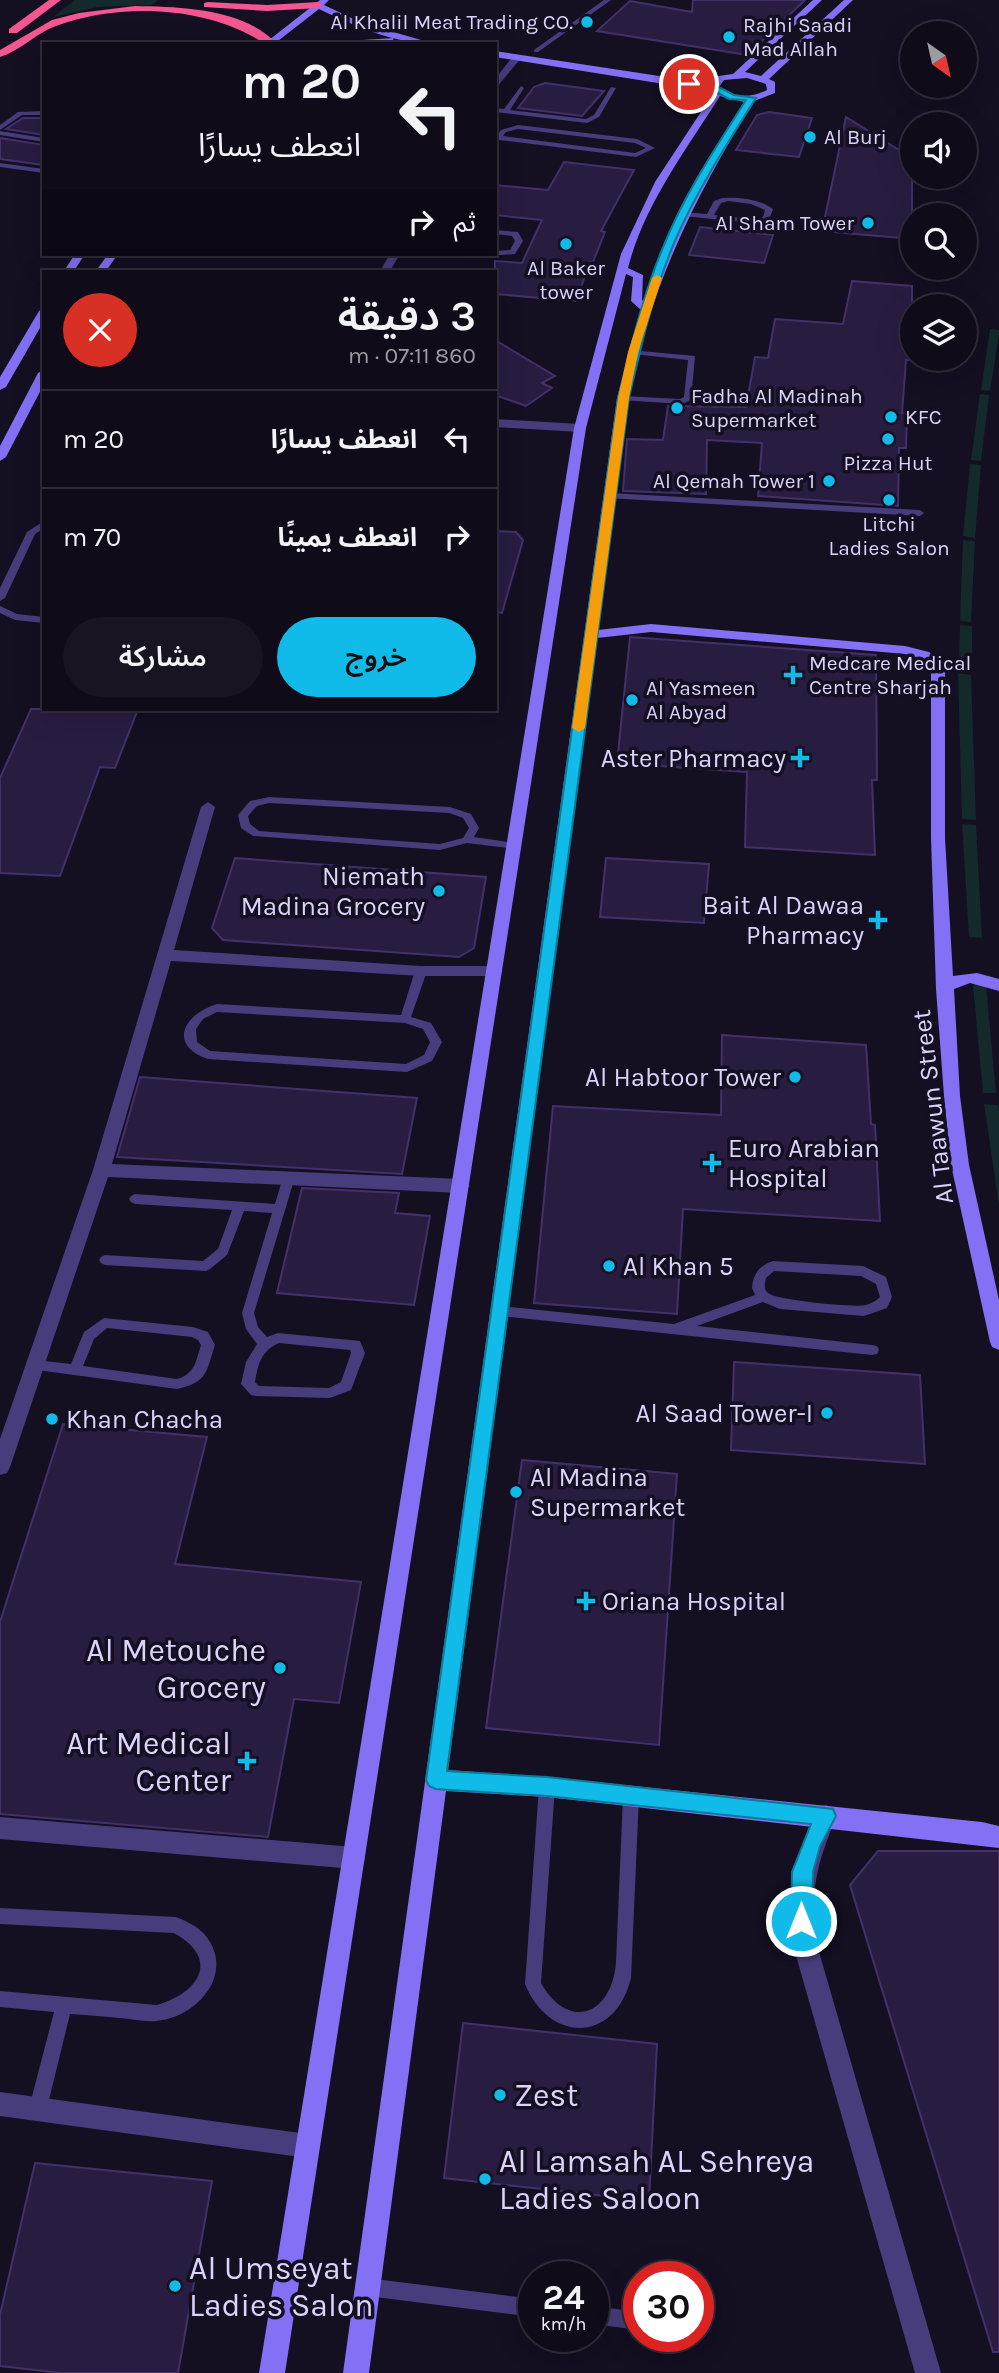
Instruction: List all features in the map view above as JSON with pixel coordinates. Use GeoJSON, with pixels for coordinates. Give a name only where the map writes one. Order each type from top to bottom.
{"type":"FeatureCollection","features":[{"type":"Feature","properties":{"kind":"highway"},"geometry":{"type":"LineString","coordinates":[[0,41],[56,0]]}},
{"type":"Feature","properties":{"kind":"highway"},"geometry":{"type":"LineString","coordinates":[[178,0],[251,8],[321,2]]}},
{"type":"Feature","properties":{"kind":"highway"},"geometry":{"type":"LineString","coordinates":[[0,54],[37,30],[57,21],[84,14],[129,9],[220,19],[245,26],[268,42]]}},
{"type":"Feature","properties":{"kind":"street"},"geometry":{"type":"LineString","coordinates":[[737,75],[818,0]]}},
{"type":"Feature","properties":{"kind":"street"},"geometry":{"type":"LineString","coordinates":[[764,79],[849,0]]}},
{"type":"Feature","properties":{"kind":"street"},"geometry":{"type":"LineString","coordinates":[[270,42],[321,2],[359,26],[418,42]]}},
{"type":"Feature","properties":{"kind":"street"},"geometry":{"type":"LineString","coordinates":[[390,42],[412,41]]}},
{"type":"Feature","properties":{"kind":"street"},"geometry":{"type":"LineString","coordinates":[[272,2373],[516,846],[580,428],[621,268],[660,182],[716,90],[721,78],[737,75],[764,79],[773,85],[772,91],[751,98],[732,97],[716,90],[497,54]]}},
{"type":"Feature","properties":{"kind":"street"},"geometry":{"type":"LineString","coordinates":[[497,83],[517,57]]}},
{"type":"Feature","properties":{"kind":"street"},"geometry":{"type":"LineString","coordinates":[[356,2373],[623,398],[646,308],[683,214],[706,170],[751,98]]}},
{"type":"Feature","properties":{"kind":"street"},"geometry":{"type":"LineString","coordinates":[[621,268],[638,275],[636,301],[646,308]]}},
{"type":"Feature","properties":{"kind":"street"},"geometry":{"type":"LineString","coordinates":[[1,385],[42,314]]}},
{"type":"Feature","properties":{"kind":"street"},"geometry":{"type":"LineString","coordinates":[[0,457],[42,377]]}},
{"type":"Feature","properties":{"kind":"street"},"geometry":{"type":"LineString","coordinates":[[497,423],[580,428]]}},
{"type":"Feature","properties":{"kind":"street","name":"Al Taawun Street"},"geometry":{"type":"LineString","coordinates":[[591,635],[635,628],[680,631],[905,650],[924,655],[938,664],[938,838],[944,989],[960,1165],[999,1342]]}},
{"type":"Feature","properties":{"kind":"street"},"geometry":{"type":"LineString","coordinates":[[0,1467],[102,1170],[208,807]]}},
{"type":"Feature","properties":{"kind":"street"},"geometry":{"type":"LineString","coordinates":[[165,955],[421,971],[495,971]]}},
{"type":"Feature","properties":{"kind":"street","name":"Al Taawun Street"},"geometry":{"type":"LineString","coordinates":[[944,989],[958,979],[967,977],[999,985]]}},
{"type":"Feature","properties":{"kind":"street"},"geometry":{"type":"LineString","coordinates":[[102,1170],[461,1186]]}},
{"type":"Feature","properties":{"kind":"street"},"geometry":{"type":"LineString","coordinates":[[436,1780],[547,1787],[993,1833]]}},
{"type":"Feature","properties":{"kind":"street"},"geometry":{"type":"LineString","coordinates":[[826,1816],[811,1842],[802,1872],[799,1905],[803,1938],[928,2373]]}},
{"type":"Feature","properties":{"kind":"street"},"geometry":{"type":"LineString","coordinates":[[0,1828],[354,1858]]}},
{"type":"Feature","properties":{"kind":"street"},"geometry":{"type":"LineString","coordinates":[[0,2104],[308,2147]]}},
{"type":"Feature","properties":{"kind":"lane"},"geometry":{"type":"LineString","coordinates":[[536,51],[608,0]]}},
{"type":"Feature","properties":{"kind":"lane"},"geometry":{"type":"LineString","coordinates":[[505,112],[521,88]]}},
{"type":"Feature","properties":{"kind":"lane"},"geometry":{"type":"LineString","coordinates":[[497,110],[587,121],[597,116],[613,88]]}},
{"type":"Feature","properties":{"kind":"lane"},"geometry":{"type":"LineString","coordinates":[[0,128],[20,113],[42,113]]}},
{"type":"Feature","properties":{"kind":"lane"},"geometry":{"type":"LineString","coordinates":[[518,127],[637,141],[652,148],[644,154],[628,154],[505,141],[497,135],[506,129],[518,127]]}},
{"type":"Feature","properties":{"kind":"lane"},"geometry":{"type":"LineString","coordinates":[[0,133],[17,140],[39,142]]}},
{"type":"Feature","properties":{"kind":"lane"},"geometry":{"type":"LineString","coordinates":[[0,165],[14,164],[26,169],[41,170]]}},
{"type":"Feature","properties":{"kind":"lane"},"geometry":{"type":"LineString","coordinates":[[683,214],[709,217],[756,221],[766,218],[769,209],[761,204],[720,200],[709,217]]}},
{"type":"Feature","properties":{"kind":"lane"},"geometry":{"type":"LineString","coordinates":[[497,232],[515,234],[519,241],[512,252],[497,253]]}},
{"type":"Feature","properties":{"kind":"lane"},"geometry":{"type":"LineString","coordinates":[[623,398],[682,402],[688,398],[692,358],[633,352]]}},
{"type":"Feature","properties":{"kind":"lane"},"geometry":{"type":"LineString","coordinates":[[610,496],[920,513]]}},
{"type":"Feature","properties":{"kind":"lane"},"geometry":{"type":"LineString","coordinates":[[0,598],[32,532],[42,525]]}},
{"type":"Feature","properties":{"kind":"lane"},"geometry":{"type":"LineString","coordinates":[[0,608],[15,617],[42,620]]}},
{"type":"Feature","properties":{"kind":"lane"},"geometry":{"type":"LineString","coordinates":[[467,840],[472,834],[472,821],[460,812],[450,810],[269,800],[249,806],[242,821],[250,831],[265,835],[440,847],[467,840],[516,846]]}},
{"type":"Feature","properties":{"kind":"lane"},"geometry":{"type":"LineString","coordinates":[[405,1019],[421,971]]}},
{"type":"Feature","properties":{"kind":"lane"},"geometry":{"type":"LineString","coordinates":[[217,1008],[405,1019],[427,1026],[436,1042],[428,1059],[407,1068],[208,1055],[193,1049],[190,1043],[194,1022],[203,1013],[217,1008]]}},
{"type":"Feature","properties":{"kind":"lane"},"geometry":{"type":"LineString","coordinates":[[265,1344],[252,1329],[248,1313],[289,1177]]}},
{"type":"Feature","properties":{"kind":"lane"},"geometry":{"type":"LineString","coordinates":[[135,1199],[280,1209]]}},
{"type":"Feature","properties":{"kind":"lane"},"geometry":{"type":"LineString","coordinates":[[105,1260],[206,1266],[223,1252],[240,1206]]}},
{"type":"Feature","properties":{"kind":"lane"},"geometry":{"type":"LineString","coordinates":[[675,1329],[764,1297],[780,1304],[864,1311],[882,1304],[886,1297],[881,1281],[863,1271],[785,1266],[773,1266],[758,1279],[758,1288],[764,1297]]}},
{"type":"Feature","properties":{"kind":"lane"},"geometry":{"type":"LineString","coordinates":[[500,1311],[872,1350]]}},
{"type":"Feature","properties":{"kind":"lane"},"geometry":{"type":"LineString","coordinates":[[35,1365],[75,1370],[183,1383],[199,1374],[208,1345],[203,1336],[193,1332],[104,1323],[92,1330],[75,1370]]}},
{"type":"Feature","properties":{"kind":"lane"},"geometry":{"type":"LineString","coordinates":[[278,1338],[346,1342],[355,1345],[358,1353],[349,1381],[336,1392],[256,1391],[248,1384],[249,1378],[256,1352],[265,1344],[278,1338]]}},
{"type":"Feature","properties":{"kind":"lane"},"geometry":{"type":"LineString","coordinates":[[547,1787],[533,1984],[540,1999],[550,2010],[564,2018],[580,2020],[595,2017],[608,2008],[623,1981],[631,1796]]}},
{"type":"Feature","properties":{"kind":"lane"},"geometry":{"type":"LineString","coordinates":[[0,1916],[176,1925],[191,1931],[202,1942],[208,1956],[208,1973],[202,1989],[190,2002],[174,2011],[157,2013],[0,1999]]}},
{"type":"Feature","properties":{"kind":"lane"},"geometry":{"type":"LineString","coordinates":[[38,2108],[64,2005]]}},
{"type":"Feature","properties":{"kind":"lane"},"geometry":{"type":"LineString","coordinates":[[367,2287],[518,2306]]}},
{"type":"Feature","properties":{"kind":"green space"},"geometry":{"type":"Polygon","coordinates":[[[75,0],[158,1],[151,5],[98,7],[53,17],[75,0]]]}},
{"type":"Feature","properties":{"kind":"green space"},"geometry":{"type":"Polygon","coordinates":[[[990,329],[999,330],[999,335],[990,391],[981,390],[990,329]]]}},
{"type":"Feature","properties":{"kind":"green space"},"geometry":{"type":"Polygon","coordinates":[[[980,394],[989,395],[981,461],[971,460],[980,394]]]}},
{"type":"Feature","properties":{"kind":"green space"},"geometry":{"type":"Polygon","coordinates":[[[970,464],[981,465],[975,538],[963,536],[970,464]]]}},
{"type":"Feature","properties":{"kind":"green space"},"geometry":{"type":"Polygon","coordinates":[[[963,540],[975,541],[971,622],[960,621],[963,540]]]}},
{"type":"Feature","properties":{"kind":"green space"},"geometry":{"type":"Polygon","coordinates":[[[960,625],[972,626],[972,666],[959,665],[960,625]]]}},
{"type":"Feature","properties":{"kind":"green space"},"geometry":{"type":"Polygon","coordinates":[[[958,673],[971,675],[976,820],[962,819],[958,673]]]}},
{"type":"Feature","properties":{"kind":"green space"},"geometry":{"type":"Polygon","coordinates":[[[962,824],[976,825],[982,938],[969,937],[962,824]]]}},
{"type":"Feature","properties":{"kind":"green space"},"geometry":{"type":"Polygon","coordinates":[[[973,985],[986,985],[996,1093],[983,1093],[973,985]]]}},
{"type":"Feature","properties":{"kind":"green space"},"geometry":{"type":"Polygon","coordinates":[[[984,1104],[998,1105],[999,1205],[984,1104]]]}},
{"type":"Feature","properties":{"kind":"building"},"geometry":{"type":"Polygon","coordinates":[[[693,0],[805,0],[747,55],[597,31],[630,1],[692,12],[693,0]]]}},
{"type":"Feature","properties":{"kind":"building"},"geometry":{"type":"Polygon","coordinates":[[[545,83],[604,91],[582,116],[518,108],[534,87],[545,83]]]}},
{"type":"Feature","properties":{"kind":"building"},"geometry":{"type":"Polygon","coordinates":[[[769,112],[812,118],[799,157],[736,150],[757,115],[769,112]]]}},
{"type":"Feature","properties":{"kind":"building"},"geometry":{"type":"Polygon","coordinates":[[[846,117],[900,151],[900,189],[912,189],[912,203],[900,203],[900,238],[822,231],[846,117]]]}},
{"type":"Feature","properties":{"kind":"building"},"geometry":{"type":"Polygon","coordinates":[[[23,118],[42,118],[42,135],[6,129],[23,118]]]}},
{"type":"Feature","properties":{"kind":"building"},"geometry":{"type":"Polygon","coordinates":[[[0,138],[42,145],[42,165],[0,159],[0,138]]]}},
{"type":"Feature","properties":{"kind":"building"},"geometry":{"type":"Polygon","coordinates":[[[564,162],[634,170],[601,231],[605,232],[593,262],[590,262],[576,301],[497,294],[495,261],[522,263],[542,220],[497,215],[497,185],[548,190],[564,162]]]}},
{"type":"Feature","properties":{"kind":"building"},"geometry":{"type":"Polygon","coordinates":[[[700,227],[773,235],[764,263],[689,255],[700,227]]]}},
{"type":"Feature","properties":{"kind":"building"},"geometry":{"type":"Polygon","coordinates":[[[852,281],[912,286],[912,294],[900,294],[900,371],[905,371],[902,413],[907,413],[906,448],[899,448],[898,506],[758,496],[762,443],[707,440],[706,494],[623,491],[627,439],[663,440],[668,406],[746,407],[755,357],[768,358],[775,319],[843,324],[852,281]]]}},
{"type":"Feature","properties":{"kind":"building"},"geometry":{"type":"Polygon","coordinates":[[[497,341],[555,376],[542,383],[552,388],[526,406],[497,396],[497,341]]]}},
{"type":"Feature","properties":{"kind":"building"},"geometry":{"type":"Polygon","coordinates":[[[497,531],[516,532],[523,540],[502,613],[497,612],[497,531]]]}},
{"type":"Feature","properties":{"kind":"building"},"geometry":{"type":"Polygon","coordinates":[[[630,637],[876,655],[877,780],[872,780],[875,855],[745,847],[747,772],[617,763],[630,637]]]}},
{"type":"Feature","properties":{"kind":"building"},"geometry":{"type":"Polygon","coordinates":[[[31,709],[137,711],[115,768],[100,767],[60,876],[0,873],[0,778],[31,709]]]}},
{"type":"Feature","properties":{"kind":"building"},"geometry":{"type":"Polygon","coordinates":[[[235,858],[486,877],[474,948],[459,957],[223,940],[212,928],[235,858]]]}},
{"type":"Feature","properties":{"kind":"building"},"geometry":{"type":"Polygon","coordinates":[[[606,858],[709,864],[704,923],[600,917],[606,858]]]}},
{"type":"Feature","properties":{"kind":"building"},"geometry":{"type":"Polygon","coordinates":[[[722,1035],[866,1045],[871,1124],[875,1125],[880,1221],[683,1209],[677,1314],[534,1303],[553,1106],[721,1115],[722,1035]]]}},
{"type":"Feature","properties":{"kind":"building"},"geometry":{"type":"Polygon","coordinates":[[[140,1077],[417,1098],[402,1174],[117,1157],[140,1077]]]}},
{"type":"Feature","properties":{"kind":"building"},"geometry":{"type":"Polygon","coordinates":[[[302,1188],[399,1193],[395,1213],[430,1216],[414,1305],[277,1293],[302,1188]]]}},
{"type":"Feature","properties":{"kind":"building","name":"Al Saad Tower-I"},"geometry":{"type":"Polygon","coordinates":[[[734,1362],[920,1375],[925,1464],[731,1450],[734,1362]]]}},
{"type":"Feature","properties":{"kind":"building"},"geometry":{"type":"Polygon","coordinates":[[[63,1424],[207,1437],[175,1564],[361,1582],[339,1703],[294,1699],[268,1837],[0,1814],[0,1622],[63,1424]]]}},
{"type":"Feature","properties":{"kind":"building","name":"Oriana Hospital"},"geometry":{"type":"Polygon","coordinates":[[[522,1460],[677,1474],[659,1745],[486,1728],[522,1460]]]}},
{"type":"Feature","properties":{"kind":"building"},"geometry":{"type":"Polygon","coordinates":[[[878,1851],[999,1851],[999,2352],[993,2352],[850,1885],[878,1851]]]}},
{"type":"Feature","properties":{"kind":"building"},"geometry":{"type":"Polygon","coordinates":[[[463,2023],[657,2044],[649,2201],[444,2178],[463,2023]]]}},
{"type":"Feature","properties":{"kind":"building"},"geometry":{"type":"Polygon","coordinates":[[[35,2163],[212,2181],[178,2373],[61,2373],[0,2366],[0,2315],[35,2163]]]}},
{"type":"Feature","properties":{"kind":"slow traffic"},"geometry":{"type":"LineString","coordinates":[[579,728],[623,398],[633,352],[657,278]]}},
{"type":"Feature","properties":{"kind":"place","name":"Al Khalil Meat Trading CO."},"geometry":{"type":"Point","coordinates":[587,22]}},
{"type":"Feature","properties":{"kind":"place","name":"Rajhi Saadi Mad Allah"},"geometry":{"type":"Point","coordinates":[729,37]}},
{"type":"Feature","properties":{"kind":"place","name":"Al Burj"},"geometry":{"type":"Point","coordinates":[810,137]}},
{"type":"Feature","properties":{"kind":"place","name":"Al Sham Tower"},"geometry":{"type":"Point","coordinates":[868,223]}},
{"type":"Feature","properties":{"kind":"place","name":"Al Baker tower"},"geometry":{"type":"Point","coordinates":[566,244]}},
{"type":"Feature","properties":{"kind":"place","name":"Fadha Al Madinah Supermarket"},"geometry":{"type":"Point","coordinates":[677,408]}},
{"type":"Feature","properties":{"kind":"place","name":"KFC"},"geometry":{"type":"Point","coordinates":[891,417]}},
{"type":"Feature","properties":{"kind":"place","name":"Pizza Hut"},"geometry":{"type":"Point","coordinates":[888,439]}},
{"type":"Feature","properties":{"kind":"place","name":"Al Qemah Tower 1"},"geometry":{"type":"Point","coordinates":[829,481]}},
{"type":"Feature","properties":{"kind":"place","name":"Litchi Ladies Salon"},"geometry":{"type":"Point","coordinates":[889,500]}},
{"type":"Feature","properties":{"kind":"place","name":"Medcare Medical Centre Sharjah"},"geometry":{"type":"Point","coordinates":[793,675]}},
{"type":"Feature","properties":{"kind":"place","name":"Al Yasmeen Al Abyad"},"geometry":{"type":"Point","coordinates":[632,700]}},
{"type":"Feature","properties":{"kind":"place","name":"Aster Pharmacy"},"geometry":{"type":"Point","coordinates":[800,758]}},
{"type":"Feature","properties":{"kind":"place","name":"Niemath Madina Grocery"},"geometry":{"type":"Point","coordinates":[439,891]}},
{"type":"Feature","properties":{"kind":"place","name":"Bait Al Dawaa Pharmacy"},"geometry":{"type":"Point","coordinates":[878,920]}},
{"type":"Feature","properties":{"kind":"place","name":"Al Habtoor Tower"},"geometry":{"type":"Point","coordinates":[795,1077]}},
{"type":"Feature","properties":{"kind":"place","name":"Euro Arabian Hospital"},"geometry":{"type":"Point","coordinates":[712,1163]}},
{"type":"Feature","properties":{"kind":"place","name":"Al Khan 5"},"geometry":{"type":"Point","coordinates":[609,1266]}},
{"type":"Feature","properties":{"kind":"place","name":"Al Saad Tower-I"},"geometry":{"type":"Point","coordinates":[827,1413]}},
{"type":"Feature","properties":{"kind":"place","name":"Khan Chacha"},"geometry":{"type":"Point","coordinates":[52,1419]}},
{"type":"Feature","properties":{"kind":"place","name":"Al Madina Supermarket"},"geometry":{"type":"Point","coordinates":[516,1492]}},
{"type":"Feature","properties":{"kind":"place","name":"Oriana Hospital"},"geometry":{"type":"Point","coordinates":[586,1601]}},
{"type":"Feature","properties":{"kind":"place","name":"Al Metouche Grocery"},"geometry":{"type":"Point","coordinates":[280,1668]}},
{"type":"Feature","properties":{"kind":"place","name":"Art Medical Center"},"geometry":{"type":"Point","coordinates":[247,1761]}},
{"type":"Feature","properties":{"kind":"place","name":"Zest"},"geometry":{"type":"Point","coordinates":[500,2095]}},
{"type":"Feature","properties":{"kind":"place","name":"Al Lamsah AL Sehreya Ladies Saloon"},"geometry":{"type":"Point","coordinates":[485,2179]}},
{"type":"Feature","properties":{"kind":"place","name":"Al Umseyat Ladies Salon"},"geometry":{"type":"Point","coordinates":[175,2286]}},
{"type":"Feature","properties":{"kind":"route"},"geometry":{"type":"LineString","coordinates":[[689,84],[714,87],[718,92],[732,97],[751,98],[700,180],[669,244],[646,308],[623,398],[436,1780],[547,1787],[826,1816],[811,1842],[802,1872],[799,1905],[801,1921]]}}]}
